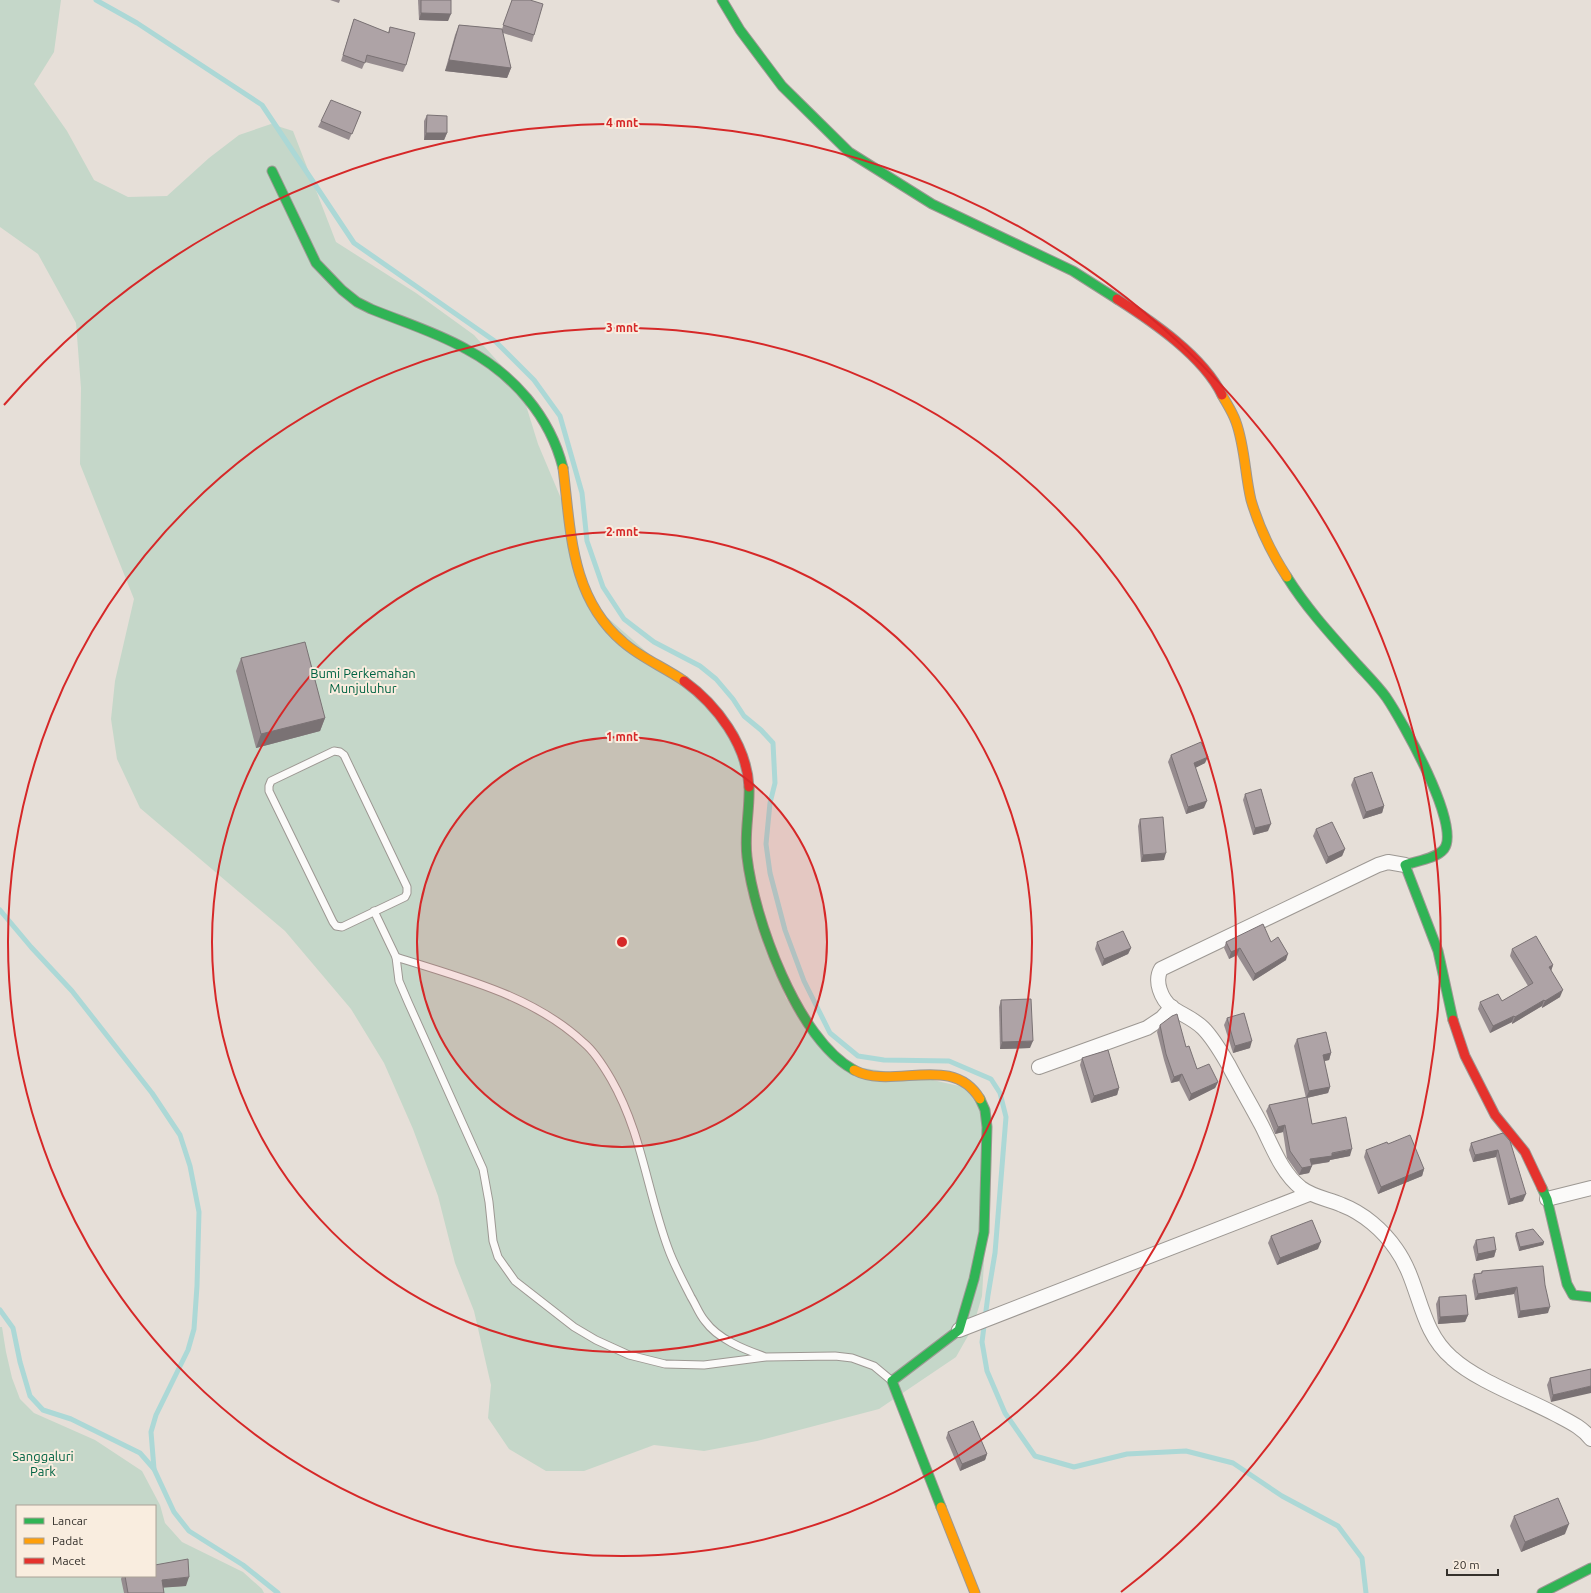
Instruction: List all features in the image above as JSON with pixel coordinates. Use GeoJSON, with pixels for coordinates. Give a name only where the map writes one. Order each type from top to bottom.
{"type":"FeatureCollection","features":[{"type":"Feature","properties":{"kind":"street"},"geometry":{"type":"LineString","coordinates":[[722,0],[740,30],[782,86],[849,152],[932,204],[1080,275],[1140,314],[1173,340],[1198,362],[1219,388],[1236,422],[1244,455],[1251,499],[1258,521],[1278,563],[1290,582],[1334,638],[1385,696],[1408,732],[1439,800],[1447,824],[1447,842],[1444,849],[1436,854],[1405,865],[1388,862],[1378,865],[1161,969],[1157,976],[1157,983],[1160,991],[1172,1007],[1186,1014],[1204,1029],[1218,1048],[1285,1171],[1299,1187],[1309,1194],[1343,1205],[1363,1215],[1396,1248],[1412,1278],[1426,1324],[1435,1341],[1452,1359],[1473,1373],[1576,1425],[1591,1439]]}},
{"type":"Feature","properties":{"kind":"street"},"geometry":{"type":"LineString","coordinates":[[272,171],[316,263],[342,290],[357,302],[371,309],[462,346],[482,358],[513,382],[533,403],[545,419],[562,458],[571,549],[575,565],[583,585],[595,607],[606,625],[622,643],[696,690],[712,706],[737,744],[748,770],[750,794],[746,839],[753,888],[774,957],[785,982],[817,1034],[836,1058],[849,1068],[863,1074],[891,1077],[941,1074],[948,1075],[956,1077],[967,1084],[982,1101],[986,1111],[988,1127],[984,1232],[965,1327]]}},
{"type":"Feature","properties":{"kind":"street"},"geometry":{"type":"LineString","coordinates":[[1405,865],[1443,966],[1450,1009],[1465,1056],[1495,1115],[1525,1152],[1547,1199],[1567,1284],[1573,1295],[1591,1297]]}},
{"type":"Feature","properties":{"kind":"street"},"geometry":{"type":"LineString","coordinates":[[1039,1067],[1147,1028],[1162,1018],[1172,1007]]}},
{"type":"Feature","properties":{"kind":"street"},"geometry":{"type":"LineString","coordinates":[[1547,1199],[1591,1188]]}},
{"type":"Feature","properties":{"kind":"street"},"geometry":{"type":"LineString","coordinates":[[975,1593],[892,1381],[965,1327],[1309,1194]]}},
{"type":"Feature","properties":{"kind":"street"},"geometry":{"type":"LineString","coordinates":[[1542,1593],[1591,1568]]}},
{"type":"Feature","properties":{"kind":"lane"},"geometry":{"type":"LineString","coordinates":[[334,752],[340,752],[344,755],[407,886],[407,893],[405,897],[374,911],[342,927],[336,926],[332,922],[269,791],[269,786],[272,781],[334,752]]}},
{"type":"Feature","properties":{"kind":"lane"},"geometry":{"type":"LineString","coordinates":[[374,911],[396,957],[399,980],[483,1169],[489,1202],[493,1241],[498,1257],[515,1281],[574,1327],[596,1340],[629,1355],[665,1364],[704,1365],[766,1357],[815,1355],[852,1358],[874,1366],[892,1381]]}},
{"type":"Feature","properties":{"kind":"lane"},"geometry":{"type":"LineString","coordinates":[[396,957],[506,994],[553,1018],[586,1044],[606,1071],[624,1102],[642,1152],[668,1248],[684,1284],[705,1321],[723,1338],[766,1357]]}},
{"type":"Feature","properties":{"kind":"green space","name":"Bumi Perkemahan Munjuluhur"},"geometry":{"type":"Polygon","coordinates":[[[0,0],[61,0],[54,52],[34,84],[67,131],[94,180],[128,197],[167,196],[209,158],[239,135],[271,124],[293,131],[336,242],[416,293],[474,335],[520,386],[538,444],[573,527],[592,604],[738,732],[754,902],[786,998],[839,1064],[915,1076],[968,1088],[989,1118],[982,1296],[973,1327],[956,1357],[879,1409],[757,1441],[704,1451],[654,1445],[584,1471],[546,1471],[509,1449],[488,1418],[491,1385],[474,1311],[455,1263],[438,1196],[413,1129],[384,1063],[351,1009],[285,931],[140,808],[117,759],[111,719],[115,681],[134,599],[80,464],[81,388],[76,323],[38,254],[0,227],[0,0]]]}},
{"type":"Feature","properties":{"kind":"green space","name":"Sanggaluri Park"},"geometry":{"type":"Polygon","coordinates":[[[0,1327],[2,1327],[12,1378],[20,1399],[34,1413],[95,1440],[142,1471],[160,1505],[165,1523],[182,1542],[243,1572],[262,1589],[264,1593],[0,1593],[0,1327]]]}},
{"type":"Feature","properties":{"kind":"building"},"geometry":{"type":"Polygon","coordinates":[[[421,0],[451,0],[451,14],[421,13],[421,0]]]}},
{"type":"Feature","properties":{"kind":"building"},"geometry":{"type":"Polygon","coordinates":[[[512,0],[530,0],[543,4],[534,35],[503,25],[512,0]]]}},
{"type":"Feature","properties":{"kind":"building"},"geometry":{"type":"Polygon","coordinates":[[[354,19],[389,33],[390,27],[415,33],[406,65],[367,55],[365,63],[343,55],[354,19]]]}},
{"type":"Feature","properties":{"kind":"building"},"geometry":{"type":"Polygon","coordinates":[[[459,25],[502,29],[511,68],[449,60],[459,25]]]}},
{"type":"Feature","properties":{"kind":"building"},"geometry":{"type":"Polygon","coordinates":[[[331,100],[361,112],[352,134],[321,121],[331,100]]]}},
{"type":"Feature","properties":{"kind":"building"},"geometry":{"type":"Polygon","coordinates":[[[427,115],[447,116],[447,133],[426,133],[427,115]]]}},
{"type":"Feature","properties":{"kind":"building"},"geometry":{"type":"Polygon","coordinates":[[[305,642],[325,718],[261,734],[241,658],[305,642]]]}},
{"type":"Feature","properties":{"kind":"building"},"geometry":{"type":"Polygon","coordinates":[[[1201,742],[1208,757],[1194,763],[1207,801],[1188,807],[1171,755],[1201,742]]]}},
{"type":"Feature","properties":{"kind":"building"},"geometry":{"type":"Polygon","coordinates":[[[1372,772],[1384,806],[1366,812],[1354,778],[1372,772]]]}},
{"type":"Feature","properties":{"kind":"building"},"geometry":{"type":"Polygon","coordinates":[[[1261,789],[1271,824],[1255,828],[1245,794],[1261,789]]]}},
{"type":"Feature","properties":{"kind":"building"},"geometry":{"type":"Polygon","coordinates":[[[1163,817],[1166,853],[1143,855],[1140,819],[1163,817]]]}},
{"type":"Feature","properties":{"kind":"building"},"geometry":{"type":"Polygon","coordinates":[[[1332,822],[1345,849],[1328,857],[1316,829],[1332,822]]]}},
{"type":"Feature","properties":{"kind":"building"},"geometry":{"type":"Polygon","coordinates":[[[1263,924],[1271,942],[1278,937],[1288,954],[1255,974],[1240,948],[1231,952],[1226,942],[1263,924]]]}},
{"type":"Feature","properties":{"kind":"building"},"geometry":{"type":"Polygon","coordinates":[[[1123,931],[1131,948],[1104,959],[1097,942],[1123,931]]]}},
{"type":"Feature","properties":{"kind":"building"},"geometry":{"type":"Polygon","coordinates":[[[1536,936],[1553,965],[1549,967],[1563,990],[1515,1017],[1514,1016],[1493,1026],[1480,1002],[1498,994],[1502,1001],[1533,983],[1512,949],[1536,936]]]}},
{"type":"Feature","properties":{"kind":"building"},"geometry":{"type":"Polygon","coordinates":[[[1031,999],[1033,1041],[1002,1042],[1001,1000],[1031,999]]]}},
{"type":"Feature","properties":{"kind":"building"},"geometry":{"type":"Polygon","coordinates":[[[1244,1013],[1252,1041],[1235,1046],[1227,1018],[1244,1013]]]}},
{"type":"Feature","properties":{"kind":"building"},"geometry":{"type":"Polygon","coordinates":[[[1177,1014],[1186,1047],[1189,1046],[1197,1069],[1209,1064],[1218,1082],[1191,1094],[1182,1074],[1174,1077],[1166,1054],[1160,1025],[1177,1014]]]}},
{"type":"Feature","properties":{"kind":"building"},"geometry":{"type":"Polygon","coordinates":[[[1326,1032],[1331,1053],[1323,1055],[1330,1087],[1309,1091],[1297,1039],[1326,1032]]]}},
{"type":"Feature","properties":{"kind":"building"},"geometry":{"type":"Polygon","coordinates":[[[1108,1050],[1119,1088],[1094,1096],[1082,1058],[1108,1050]]]}},
{"type":"Feature","properties":{"kind":"building"},"geometry":{"type":"Polygon","coordinates":[[[1307,1097],[1312,1124],[1346,1117],[1352,1149],[1332,1153],[1332,1156],[1310,1159],[1312,1166],[1302,1168],[1290,1151],[1285,1125],[1278,1127],[1269,1105],[1307,1097]]]}},
{"type":"Feature","properties":{"kind":"building"},"geometry":{"type":"Polygon","coordinates":[[[1503,1133],[1510,1141],[1526,1194],[1510,1199],[1498,1150],[1475,1155],[1471,1143],[1503,1133]]]}},
{"type":"Feature","properties":{"kind":"building"},"geometry":{"type":"Polygon","coordinates":[[[1410,1135],[1424,1169],[1381,1187],[1366,1150],[1387,1142],[1388,1144],[1410,1135]]]}},
{"type":"Feature","properties":{"kind":"building"},"geometry":{"type":"Polygon","coordinates":[[[1312,1220],[1321,1242],[1280,1258],[1271,1236],[1312,1220]]]}},
{"type":"Feature","properties":{"kind":"building"},"geometry":{"type":"Polygon","coordinates":[[[1533,1229],[1544,1242],[1520,1247],[1516,1233],[1533,1229]]]}},
{"type":"Feature","properties":{"kind":"building"},"geometry":{"type":"Polygon","coordinates":[[[1494,1237],[1496,1250],[1478,1254],[1476,1240],[1494,1237]]]}},
{"type":"Feature","properties":{"kind":"building"},"geometry":{"type":"Polygon","coordinates":[[[1543,1266],[1545,1285],[1550,1307],[1520,1311],[1517,1287],[1478,1294],[1474,1274],[1482,1273],[1482,1271],[1543,1266]]]}},
{"type":"Feature","properties":{"kind":"building"},"geometry":{"type":"Polygon","coordinates":[[[1466,1295],[1468,1315],[1440,1317],[1439,1297],[1466,1295]]]}},
{"type":"Feature","properties":{"kind":"building"},"geometry":{"type":"Polygon","coordinates":[[[1591,1369],[1591,1386],[1553,1395],[1550,1378],[1591,1369]]]}},
{"type":"Feature","properties":{"kind":"building"},"geometry":{"type":"Polygon","coordinates":[[[973,1421],[987,1454],[962,1464],[948,1432],[973,1421]]]}},
{"type":"Feature","properties":{"kind":"building"},"geometry":{"type":"Polygon","coordinates":[[[1558,1498],[1569,1524],[1525,1542],[1514,1516],[1558,1498]]]}},
{"type":"Feature","properties":{"kind":"building"},"geometry":{"type":"Polygon","coordinates":[[[188,1559],[189,1577],[162,1580],[164,1593],[128,1593],[125,1577],[156,1577],[156,1565],[188,1559]]]}},
{"type":"Feature","properties":{"kind":"waterway"},"geometry":{"type":"LineString","coordinates":[[96,0],[137,23],[262,105],[354,243],[496,342],[534,380],[560,416],[582,493],[587,541],[603,587],[624,619],[654,642],[700,666],[716,679],[733,699],[744,716],[761,730],[773,743],[775,783],[770,803],[766,844],[770,873],[785,930],[804,981],[830,1033],[858,1056],[884,1060],[949,1061],[991,1079],[1000,1093],[1006,1117],[995,1253],[982,1342],[987,1371],[1005,1413],[1035,1456],[1074,1467],[1127,1454],[1186,1451],[1233,1463],[1282,1496],[1338,1526],[1362,1558],[1366,1593]]}},
{"type":"Feature","properties":{"kind":"waterway"},"geometry":{"type":"LineString","coordinates":[[0,910],[31,947],[72,991],[152,1093],[180,1135],[190,1166],[199,1212],[194,1329],[188,1350],[156,1415],[151,1432],[154,1469]]}},
{"type":"Feature","properties":{"kind":"waterway"},"geometry":{"type":"LineString","coordinates":[[0,1310],[13,1328],[20,1362],[30,1396],[43,1410],[71,1419],[140,1453],[154,1469],[174,1512],[189,1531],[243,1565],[278,1593]]}},
{"type":"Feature","properties":{"kind":"traffic: fast"},"geometry":{"type":"LineString","coordinates":[[722,0],[740,30],[782,86],[849,152],[932,204],[1073,271],[1117,299]]}},
{"type":"Feature","properties":{"kind":"traffic: fast"},"geometry":{"type":"LineString","coordinates":[[272,171],[316,263],[342,290],[357,302],[371,309],[455,343],[483,359],[499,371],[514,384],[539,414],[549,431],[563,468]]}},
{"type":"Feature","properties":{"kind":"traffic: fast"},"geometry":{"type":"LineString","coordinates":[[1287,577],[1303,600],[1339,644],[1386,697],[1416,749],[1438,797],[1445,819],[1447,837],[1444,849],[1436,855],[1405,865],[1438,951],[1453,1020]]}},
{"type":"Feature","properties":{"kind":"traffic: fast"},"geometry":{"type":"LineString","coordinates":[[749,787],[746,839],[747,857],[751,882],[769,943],[782,975],[797,1005],[814,1032],[833,1054],[854,1070]]}},
{"type":"Feature","properties":{"kind":"traffic: fast"},"geometry":{"type":"LineString","coordinates":[[941,1507],[892,1381],[959,1330],[974,1279],[984,1232],[987,1127],[985,1110],[980,1099]]}},
{"type":"Feature","properties":{"kind":"traffic: fast"},"geometry":{"type":"LineString","coordinates":[[1542,1188],[1547,1199],[1567,1284],[1573,1295],[1591,1297]]}},
{"type":"Feature","properties":{"kind":"traffic: fast"},"geometry":{"type":"LineString","coordinates":[[1542,1593],[1591,1568]]}},
{"type":"Feature","properties":{"kind":"traffic: slow"},"geometry":{"type":"LineString","coordinates":[[1222,395],[1233,415],[1239,432],[1254,510],[1266,540],[1287,577]]}},
{"type":"Feature","properties":{"kind":"traffic: slow"},"geometry":{"type":"LineString","coordinates":[[563,468],[568,515],[576,561],[583,584],[592,605],[606,624],[630,648],[684,681]]}},
{"type":"Feature","properties":{"kind":"traffic: slow"},"geometry":{"type":"LineString","coordinates":[[854,1070],[869,1075],[886,1077],[938,1075],[954,1078],[968,1085],[980,1099]]}},
{"type":"Feature","properties":{"kind":"traffic: slow"},"geometry":{"type":"LineString","coordinates":[[941,1507],[975,1593]]}},
{"type":"Feature","properties":{"kind":"traffic: jam"},"geometry":{"type":"LineString","coordinates":[[1117,299],[1146,318],[1176,341],[1203,367],[1214,381],[1222,395]]}},
{"type":"Feature","properties":{"kind":"traffic: jam"},"geometry":{"type":"LineString","coordinates":[[684,681],[708,702],[728,727],[743,756],[749,787]]}},
{"type":"Feature","properties":{"kind":"traffic: jam"},"geometry":{"type":"LineString","coordinates":[[1453,1020],[1465,1056],[1495,1115],[1525,1152],[1542,1188]]}}]}
